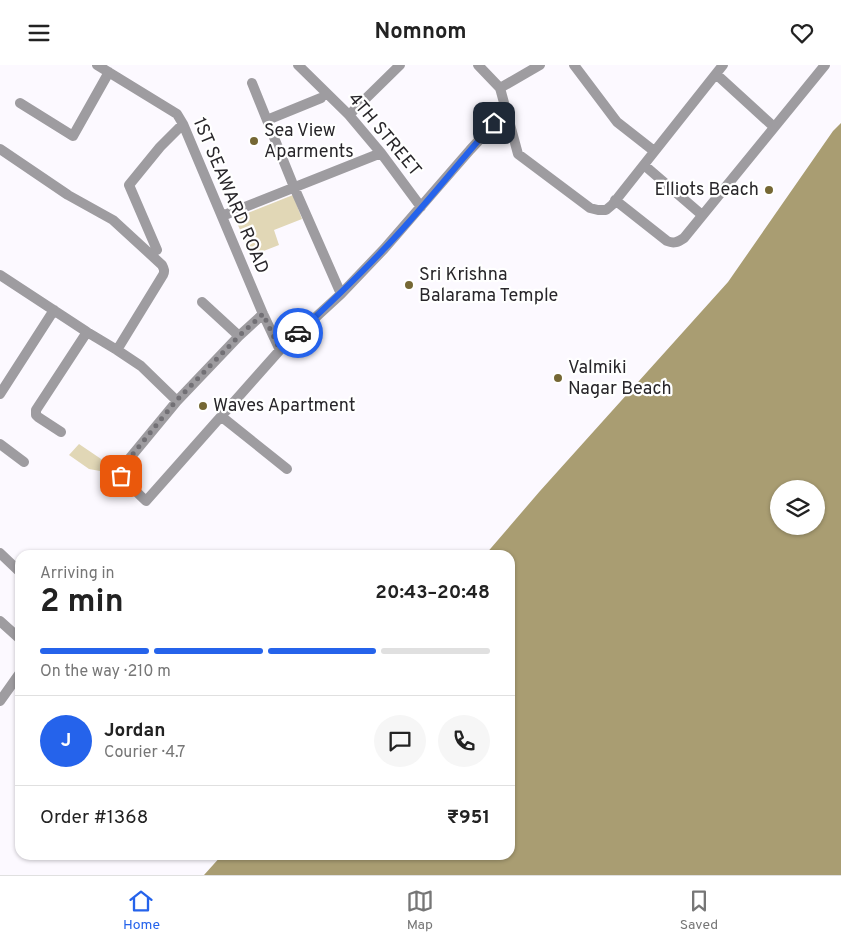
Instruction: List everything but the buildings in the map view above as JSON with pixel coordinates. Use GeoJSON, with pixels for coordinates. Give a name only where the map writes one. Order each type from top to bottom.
{"type":"FeatureCollection","features":[{"type":"Feature","properties":{"kind":"street","name":"1ST SEAWARD ROAD"},"geometry":{"type":"LineString","coordinates":[[97,65],[177,114],[280,350]]}},
{"type":"Feature","properties":{"kind":"street","name":"4TH STREET"},"geometry":{"type":"LineString","coordinates":[[298,65],[349,115],[381,153],[421,207]]}},
{"type":"Feature","properties":{"kind":"street"},"geometry":{"type":"LineString","coordinates":[[478,65],[500,88],[518,154],[590,208],[598,210],[606,210],[615,201],[723,65]]}},
{"type":"Feature","properties":{"kind":"street"},"geometry":{"type":"LineString","coordinates":[[500,88],[540,65]]}},
{"type":"Feature","properties":{"kind":"street"},"geometry":{"type":"LineString","coordinates":[[574,65],[617,122],[654,151]]}},
{"type":"Feature","properties":{"kind":"street"},"geometry":{"type":"LineString","coordinates":[[615,201],[667,241],[672,243],[678,242],[684,238],[825,65]]}},
{"type":"Feature","properties":{"kind":"street"},"geometry":{"type":"LineString","coordinates":[[349,115],[397,66]]}},
{"type":"Feature","properties":{"kind":"street"},"geometry":{"type":"LineString","coordinates":[[20,103],[73,136],[108,72]]}},
{"type":"Feature","properties":{"kind":"street"},"geometry":{"type":"LineString","coordinates":[[716,74],[774,127]]}},
{"type":"Feature","properties":{"kind":"street"},"geometry":{"type":"LineString","coordinates":[[252,83],[294,187],[341,293]]}},
{"type":"Feature","properties":{"kind":"street"},"geometry":{"type":"LineString","coordinates":[[267,121],[321,98]]}},
{"type":"Feature","properties":{"kind":"street"},"geometry":{"type":"LineString","coordinates":[[263,314],[176,401],[120,470],[123,479],[146,501],[280,350],[341,293],[384,249],[470,150],[507,111]]}},
{"type":"Feature","properties":{"kind":"street"},"geometry":{"type":"LineString","coordinates":[[157,250],[129,185],[160,147],[183,124]]}},
{"type":"Feature","properties":{"kind":"street"},"geometry":{"type":"LineString","coordinates":[[0,149],[68,195],[113,220],[162,265],[165,272],[117,350]]}},
{"type":"Feature","properties":{"kind":"street"},"geometry":{"type":"LineString","coordinates":[[222,215],[381,153]]}},
{"type":"Feature","properties":{"kind":"street"},"geometry":{"type":"LineString","coordinates":[[644,165],[702,215]]}},
{"type":"Feature","properties":{"kind":"street"},"geometry":{"type":"LineString","coordinates":[[0,275],[141,366],[176,401]]}},
{"type":"Feature","properties":{"kind":"street"},"geometry":{"type":"LineString","coordinates":[[202,302],[239,336]]}},
{"type":"Feature","properties":{"kind":"street"},"geometry":{"type":"LineString","coordinates":[[0,394],[54,311]]}},
{"type":"Feature","properties":{"kind":"street"},"geometry":{"type":"LineString","coordinates":[[61,432],[38,417],[36,410],[87,332]]}},
{"type":"Feature","properties":{"kind":"street"},"geometry":{"type":"LineString","coordinates":[[222,417],[287,469]]}},
{"type":"Feature","properties":{"kind":"street"},"geometry":{"type":"LineString","coordinates":[[0,444],[24,462]]}},
{"type":"Feature","properties":{"kind":"street"},"geometry":{"type":"LineString","coordinates":[[0,553],[15,567]]}},
{"type":"Feature","properties":{"kind":"street"},"geometry":{"type":"LineString","coordinates":[[0,621],[15,634]]}},
{"type":"Feature","properties":{"kind":"street"},"geometry":{"type":"LineString","coordinates":[[2,695],[15,679]]}},
{"type":"Feature","properties":{"kind":"shaded area"},"geometry":{"type":"Polygon","coordinates":[[[841,123],[841,875],[204,875],[218,860],[515,860],[515,550],[489,550],[728,282],[833,131],[841,123]]]}},
{"type":"Feature","properties":{"kind":"shaded area"},"geometry":{"type":"Polygon","coordinates":[[[293,195],[302,219],[274,230],[279,245],[251,256],[235,218],[293,195]]]}},
{"type":"Feature","properties":{"kind":"shaded area"},"geometry":{"type":"Polygon","coordinates":[[[79,444],[107,463],[100,471],[89,469],[69,455],[79,444]]]}},
{"type":"Feature","properties":{"kind":"way so far"},"geometry":{"type":"LineString","coordinates":[[121,476],[120,470],[176,401],[263,314],[280,350],[298,333]]}},
{"type":"Feature","properties":{"kind":"place","name":"Sea View Aparments"},"geometry":{"type":"Point","coordinates":[254,141]}},
{"type":"Feature","properties":{"kind":"place","name":"Elliots Beach"},"geometry":{"type":"Point","coordinates":[769,190]}},
{"type":"Feature","properties":{"kind":"place","name":"Sri Krishna Balarama Temple"},"geometry":{"type":"Point","coordinates":[409,285]}},
{"type":"Feature","properties":{"kind":"place","name":"Valmiki Nagar Beach"},"geometry":{"type":"Point","coordinates":[558,378]}},
{"type":"Feature","properties":{"kind":"place","name":"Waves Apartment"},"geometry":{"type":"Point","coordinates":[203,406]}},
{"type":"Feature","properties":{"kind":"route"},"geometry":{"type":"LineString","coordinates":[[298,333],[384,249],[494,123]]}}]}
